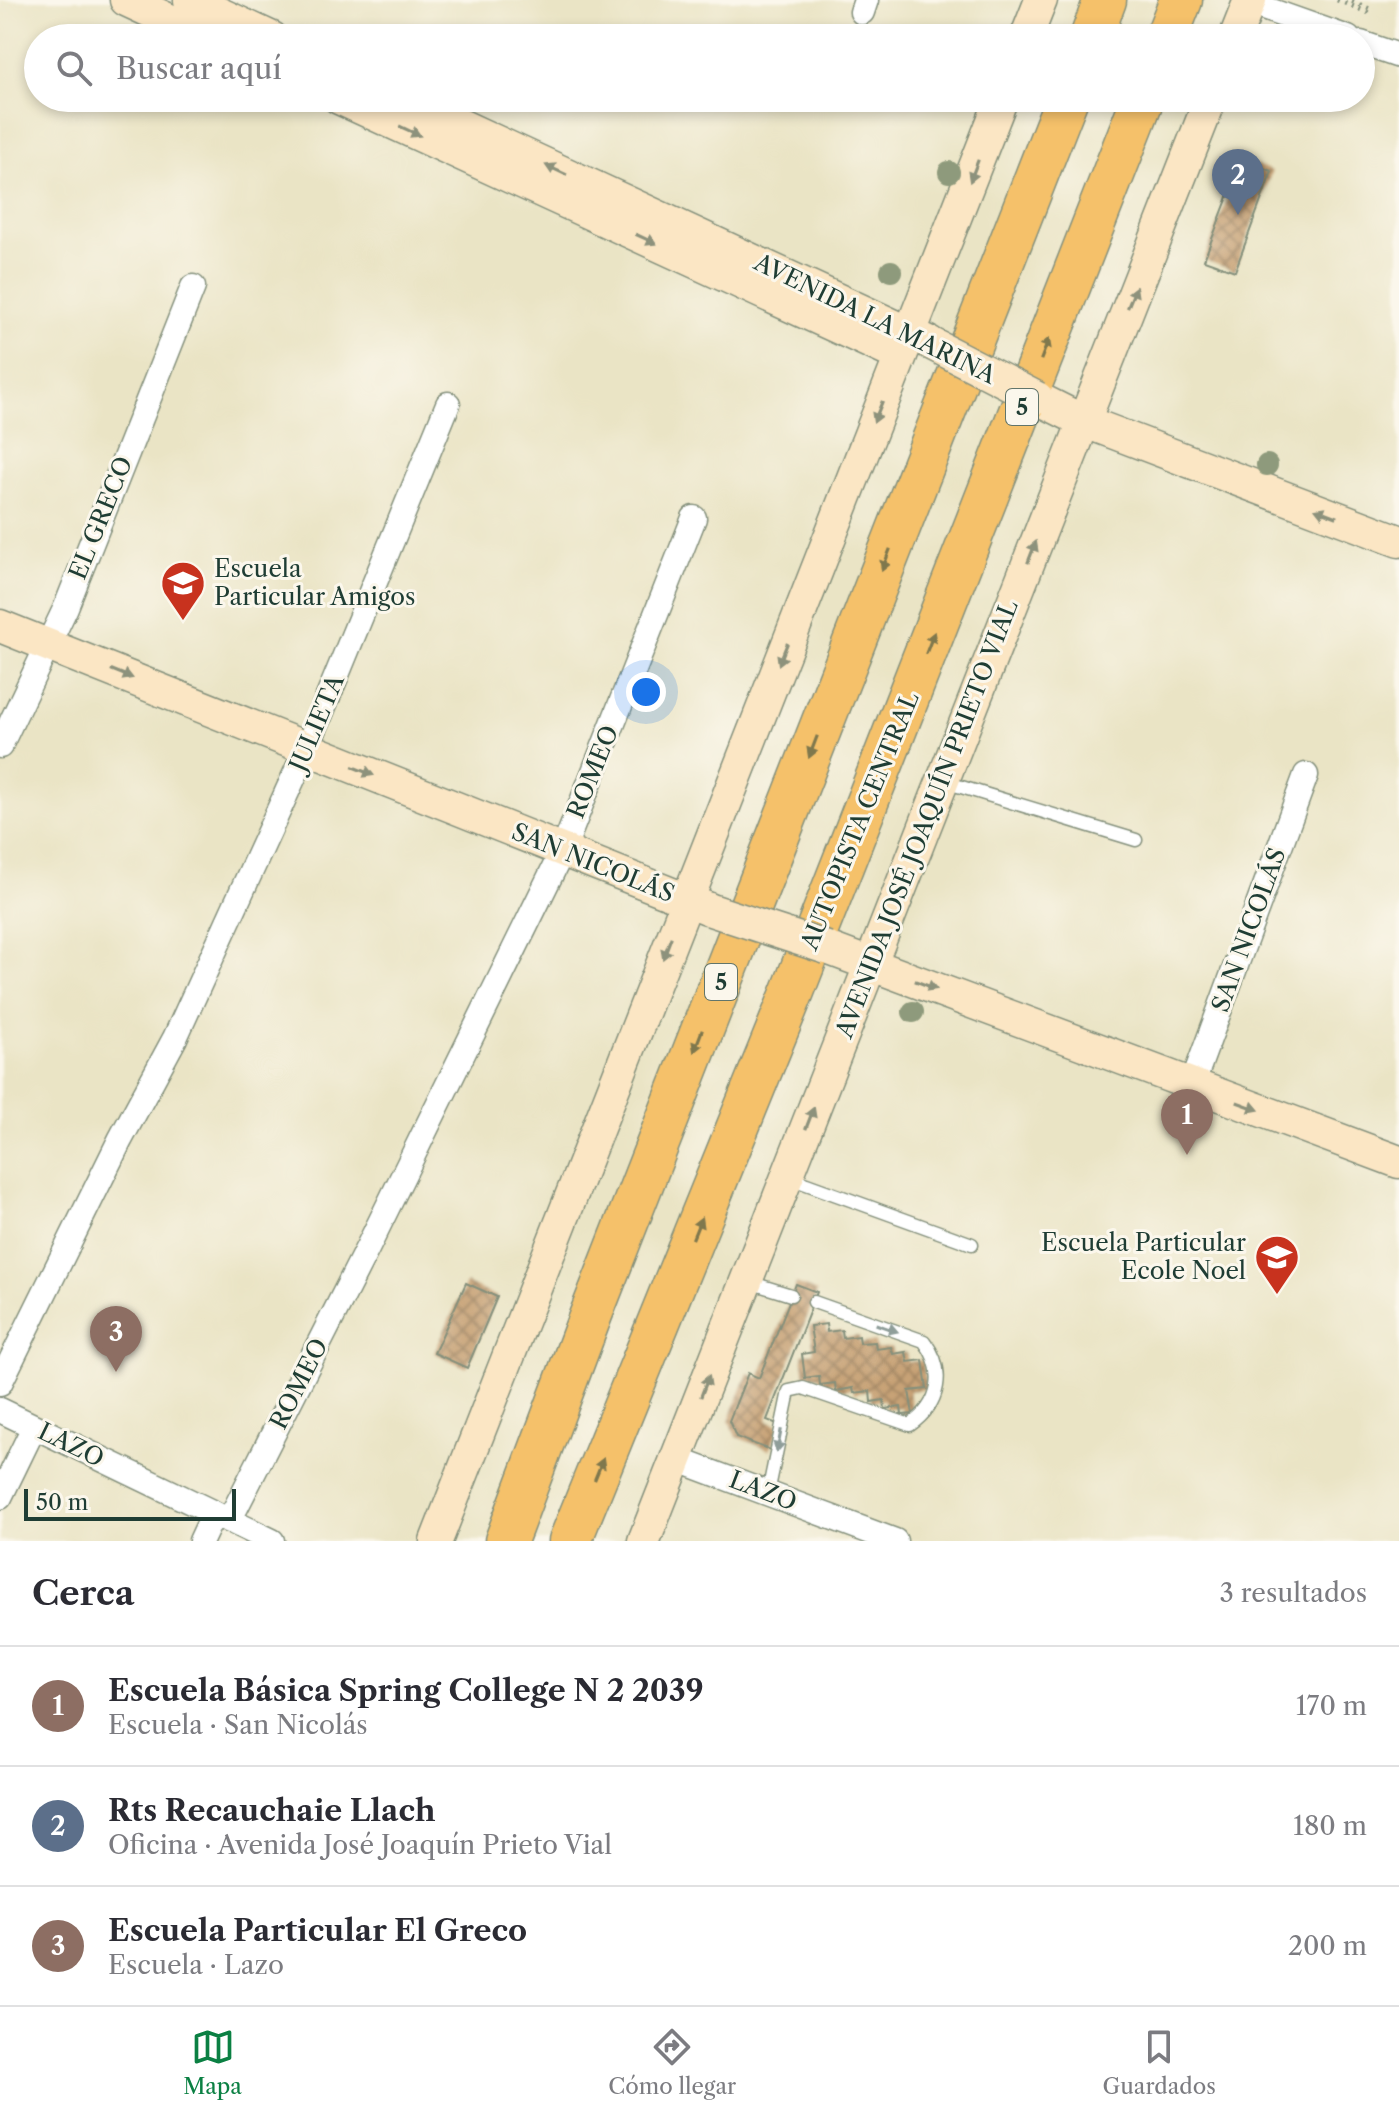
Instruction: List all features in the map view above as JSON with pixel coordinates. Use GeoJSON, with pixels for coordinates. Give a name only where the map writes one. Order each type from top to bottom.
{"type":"FeatureCollection","features":[{"type":"Feature","properties":{"kind":"highway"},"geometry":{"type":"LineString","coordinates":[[1096,24],[1105,0]]}},
{"type":"Feature","properties":{"kind":"highway"},"geometry":{"type":"LineString","coordinates":[[1172,24],[1181,0]]}},
{"type":"Feature","properties":{"kind":"highway","name":"5"},"geometry":{"type":"LineString","coordinates":[[506,1541],[596,1302],[1062,112]]}},
{"type":"Feature","properties":{"kind":"highway","name":"AUTOPISTA CENTRAL"},"geometry":{"type":"LineString","coordinates":[[570,1541],[821,921],[1138,112]]}},
{"type":"Feature","properties":{"kind":"main road"},"geometry":{"type":"LineString","coordinates":[[126,0],[178,24]]}},
{"type":"Feature","properties":{"kind":"main road"},"geometry":{"type":"LineString","coordinates":[[190,0],[242,24]]}},
{"type":"Feature","properties":{"kind":"main road"},"geometry":{"type":"LineString","coordinates":[[1032,24],[1041,0]]}},
{"type":"Feature","properties":{"kind":"main road"},"geometry":{"type":"LineString","coordinates":[[1240,24],[1249,1]]}},
{"type":"Feature","properties":{"kind":"main road","name":"AVENIDA LA MARINA"},"geometry":{"type":"LineString","coordinates":[[376,112],[515,165],[1083,421],[1399,541]]}},
{"type":"Feature","properties":{"kind":"main road","name":"AVENIDA LA MARINA"},"geometry":{"type":"LineString","coordinates":[[426,112],[515,165]]}},
{"type":"Feature","properties":{"kind":"main road"},"geometry":{"type":"LineString","coordinates":[[436,1541],[698,905],[914,344],[997,112]]}},
{"type":"Feature","properties":{"kind":"main road","name":"AVENIDA JOSÉ JOAQUÍN PRIETO VIAL"},"geometry":{"type":"LineString","coordinates":[[644,1541],[1205,112]]}},
{"type":"Feature","properties":{"kind":"main road","name":"SAN NICOLÁS"},"geometry":{"type":"LineString","coordinates":[[0,626],[698,905],[871,964],[1399,1162]]}},
{"type":"Feature","properties":{"kind":"street"},"geometry":{"type":"LineString","coordinates":[[1249,1],[1311,24]]}},
{"type":"Feature","properties":{"kind":"street"},"geometry":{"type":"LineString","coordinates":[[1375,48],[1399,56]]}},
{"type":"Feature","properties":{"kind":"street","name":"EL GRECO"},"geometry":{"type":"LineString","coordinates":[[0,746],[49,646],[193,287]]}},
{"type":"Feature","properties":{"kind":"street","name":"JULIETA"},"geometry":{"type":"LineString","coordinates":[[0,1383],[120,1140],[175,1038],[307,748],[448,404]]}},
{"type":"Feature","properties":{"kind":"street","name":"ROMEO"},"geometry":{"type":"LineString","coordinates":[[201,1541],[222,1517],[368,1247],[563,850],[694,518]]}},
{"type":"Feature","properties":{"kind":"street","name":"SAN NICOLÁS"},"geometry":{"type":"LineString","coordinates":[[1192,1085],[1306,775]]}},
{"type":"Feature","properties":{"kind":"street","name":"LAZO"},"geometry":{"type":"LineString","coordinates":[[0,1410],[272,1541]]}},
{"type":"Feature","properties":{"kind":"street"},"geometry":{"type":"LineString","coordinates":[[0,1497],[34,1427]]}},
{"type":"Feature","properties":{"kind":"street","name":"LAZO"},"geometry":{"type":"LineString","coordinates":[[676,1459],[895,1541]]}},
{"type":"Feature","properties":{"kind":"lane"},"geometry":{"type":"LineString","coordinates":[[942,781],[976,794],[1136,840]]}},
{"type":"Feature","properties":{"kind":"lane"},"geometry":{"type":"LineString","coordinates":[[787,1177],[972,1244]]}},
{"type":"Feature","properties":{"kind":"lane"},"geometry":{"type":"LineString","coordinates":[[746,1281],[791,1295]]}},
{"type":"Feature","properties":{"kind":"lane"},"geometry":{"type":"LineString","coordinates":[[768,1493],[789,1391],[803,1388],[910,1425],[925,1414],[939,1377],[932,1352],[924,1341],[814,1302]]}},
{"type":"Feature","properties":{"kind":"path"},"geometry":{"type":"LineString","coordinates":[[1337,0],[1369,13],[1370,9],[1349,0]]}},
{"type":"Feature","properties":{"kind":"building"},"geometry":{"type":"Polygon","coordinates":[[[1242,160],[1272,171],[1235,271],[1204,260],[1242,160]]]}},
{"type":"Feature","properties":{"kind":"building"},"geometry":{"type":"Polygon","coordinates":[[[466,1283],[497,1297],[467,1368],[434,1353],[466,1283]]]}},
{"type":"Feature","properties":{"kind":"building"},"geometry":{"type":"Polygon","coordinates":[[[796,1284],[817,1292],[767,1420],[780,1425],[770,1450],[736,1437],[729,1421],[748,1373],[759,1378],[796,1284]]]}},
{"type":"Feature","properties":{"kind":"building"},"geometry":{"type":"Polygon","coordinates":[[[826,1324],[827,1332],[842,1330],[843,1338],[859,1336],[860,1343],[875,1342],[876,1349],[891,1347],[893,1354],[906,1352],[908,1362],[923,1360],[927,1389],[909,1391],[913,1414],[902,1415],[901,1407],[885,1409],[884,1400],[871,1402],[870,1391],[854,1393],[853,1388],[836,1391],[835,1383],[820,1385],[819,1376],[805,1378],[802,1354],[814,1352],[810,1326],[826,1324]]]}},
{"type":"Feature","properties":{"kind":"place","name":"Rts Recauchaie Llach"},"geometry":{"type":"Point","coordinates":[1238,215]}},
{"type":"Feature","properties":{"kind":"place","name":"Escuela Particular Amigos"},"geometry":{"type":"Point","coordinates":[183,622]}},
{"type":"Feature","properties":{"kind":"place","name":"Escuela Básica Spring College N 2 2039"},"geometry":{"type":"Point","coordinates":[1187,1155]}},
{"type":"Feature","properties":{"kind":"place","name":"Escuela Particular Ecole Noel"},"geometry":{"type":"Point","coordinates":[1277,1296]}},
{"type":"Feature","properties":{"kind":"place","name":"Escuela Particular El Greco"},"geometry":{"type":"Point","coordinates":[116,1372]}}]}
